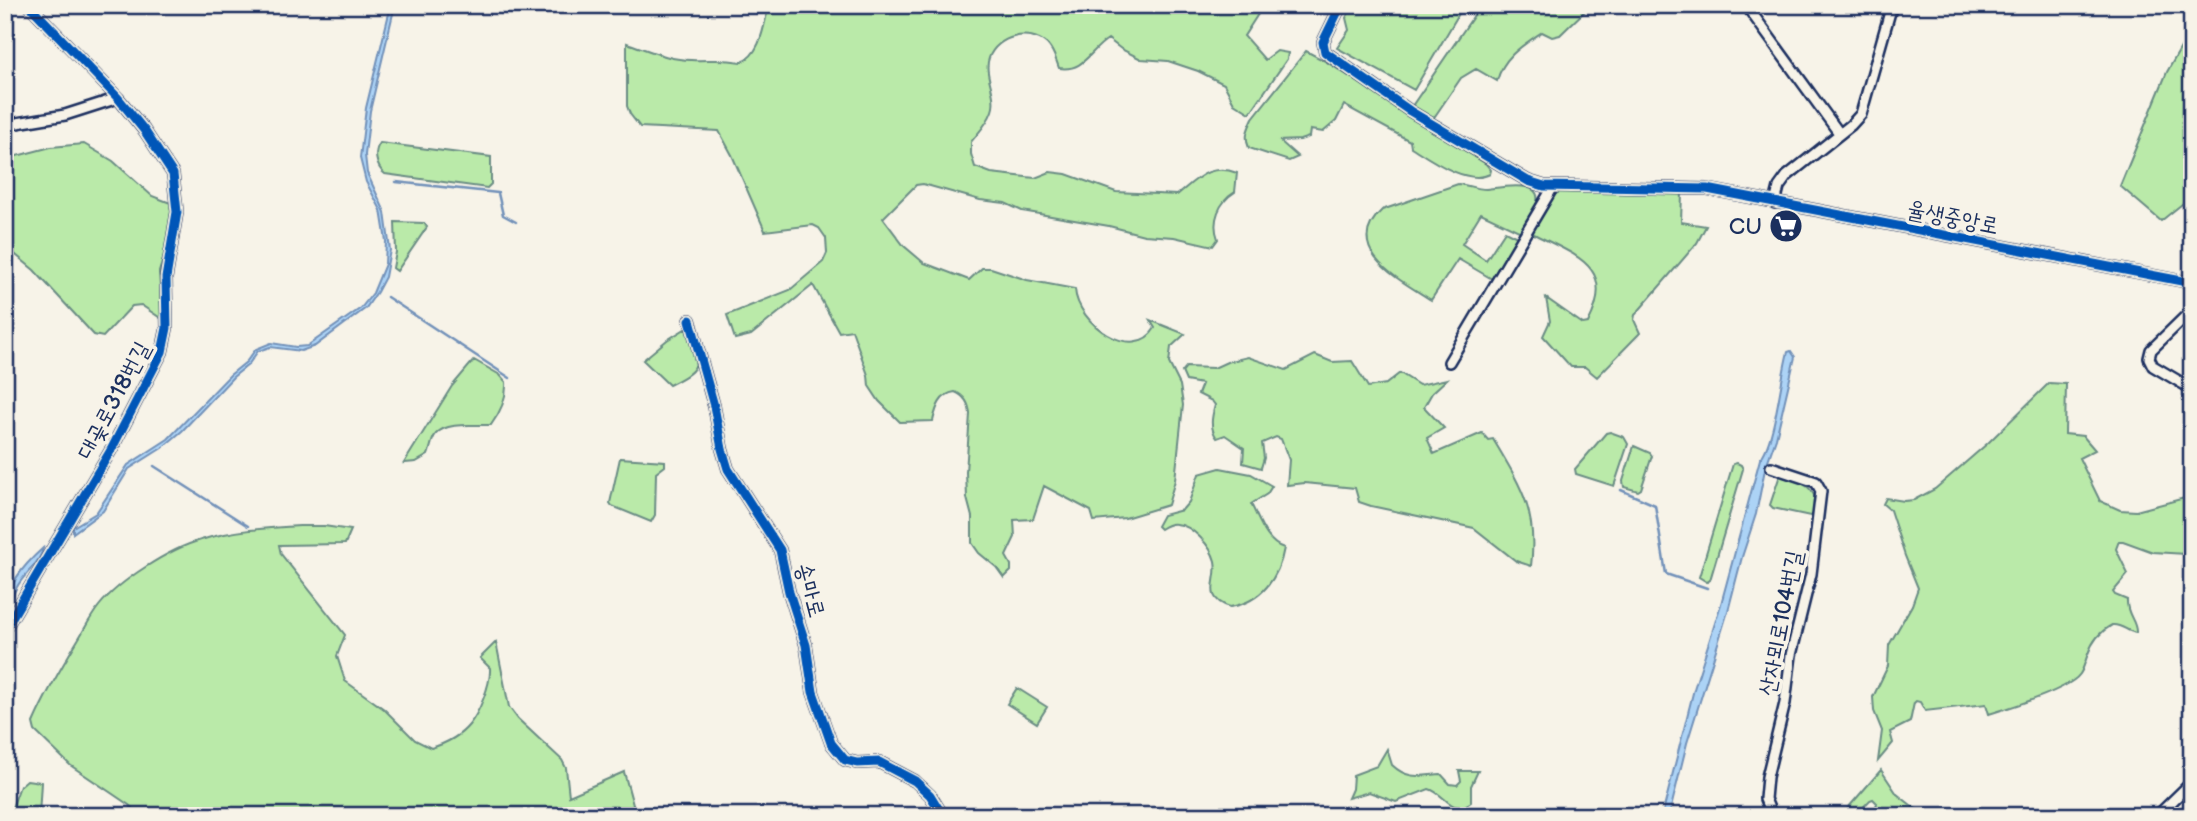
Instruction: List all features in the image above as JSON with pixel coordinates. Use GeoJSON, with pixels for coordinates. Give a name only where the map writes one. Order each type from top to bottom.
{"type":"FeatureCollection","features":[{"type":"Feature","properties":{"kind":"street","name":"대곶로318번길"},"geometry":{"type":"LineString","coordinates":[[5,629],[111,450],[156,366],[166,341],[166,278],[176,228],[176,183],[164,157],[118,98],[29,5]]}},
{"type":"Feature","properties":{"kind":"street","name":"율생중앙로"},"geometry":{"type":"LineString","coordinates":[[1341,5],[1322,42],[1325,52],[1410,111],[1528,181],[1553,187],[1707,189],[2192,283]]}},
{"type":"Feature","properties":{"kind":"street"},"geometry":{"type":"LineString","coordinates":[[1746,5],[1839,133]]}},
{"type":"Feature","properties":{"kind":"street"},"geometry":{"type":"LineString","coordinates":[[1775,203],[1779,187],[1787,176],[1856,120],[1865,107],[1892,5]]}},
{"type":"Feature","properties":{"kind":"street"},"geometry":{"type":"LineString","coordinates":[[5,125],[65,115],[118,98]]}},
{"type":"Feature","properties":{"kind":"street"},"geometry":{"type":"LineString","coordinates":[[1449,362],[1553,187]]}},
{"type":"Feature","properties":{"kind":"street"},"geometry":{"type":"LineString","coordinates":[[2192,310],[2151,350],[2149,358],[2153,366],[2192,389]]}},
{"type":"Feature","properties":{"kind":"street","name":"송마로"},"geometry":{"type":"LineString","coordinates":[[690,320],[728,468],[780,550],[789,593],[806,645],[813,692],[831,743],[845,760],[857,763],[879,762],[915,781],[930,795],[943,816]]}},
{"type":"Feature","properties":{"kind":"street","name":"산자뫼로104번길"},"geometry":{"type":"LineString","coordinates":[[1771,467],[1816,482],[1821,491],[1811,574],[1791,655],[1785,703],[1767,777],[1765,799],[1772,816]]}},
{"type":"Feature","properties":{"kind":"street"},"geometry":{"type":"LineString","coordinates":[[2157,816],[2192,782]]}},
{"type":"Feature","properties":{"kind":"green space"},"geometry":{"type":"Polygon","coordinates":[[[769,5],[1272,5],[1269,12],[1260,11],[1244,36],[1265,60],[1277,51],[1288,53],[1287,59],[1250,113],[1234,103],[1224,84],[1198,71],[1168,61],[1141,59],[1108,39],[1075,67],[1059,68],[1047,44],[1031,36],[1006,40],[993,50],[989,58],[993,105],[988,120],[971,142],[975,167],[991,173],[1035,178],[1050,172],[1066,174],[1116,192],[1177,195],[1211,171],[1227,170],[1237,173],[1235,192],[1218,212],[1215,225],[1218,239],[1213,246],[1022,211],[1005,203],[980,200],[923,184],[916,185],[883,218],[904,246],[924,263],[969,280],[982,268],[991,268],[1027,280],[1075,289],[1085,315],[1108,335],[1121,340],[1134,342],[1146,338],[1155,328],[1150,320],[1185,334],[1171,347],[1169,363],[1180,385],[1183,405],[1175,480],[1168,505],[1125,518],[1094,521],[1091,511],[1044,486],[1033,519],[1014,520],[1015,537],[1006,556],[1011,571],[1004,578],[972,543],[972,517],[967,498],[966,472],[970,414],[964,398],[955,392],[950,393],[937,407],[933,421],[900,422],[879,401],[869,386],[868,375],[852,330],[839,332],[813,285],[751,335],[735,339],[727,315],[790,290],[823,262],[827,253],[826,238],[819,228],[813,225],[765,231],[719,131],[640,127],[627,106],[627,43],[675,58],[741,62],[753,53],[757,46],[769,5]]]}},
{"type":"Feature","properties":{"kind":"green space"},"geometry":{"type":"Polygon","coordinates":[[[1353,5],[1464,5],[1414,90],[1337,48],[1349,30],[1346,18],[1353,5]]]}},
{"type":"Feature","properties":{"kind":"green space"},"geometry":{"type":"Polygon","coordinates":[[[1481,5],[1591,5],[1560,35],[1552,37],[1542,32],[1521,47],[1504,65],[1497,81],[1476,69],[1461,78],[1433,119],[1412,106],[1481,5]]]}},
{"type":"Feature","properties":{"kind":"green space"},"geometry":{"type":"Polygon","coordinates":[[[2192,28],[2192,196],[2161,221],[2120,186],[2167,72],[2192,28]]]}},
{"type":"Feature","properties":{"kind":"green space"},"geometry":{"type":"Polygon","coordinates":[[[1306,51],[1486,164],[1491,170],[1490,174],[1471,177],[1449,170],[1411,147],[1410,141],[1344,105],[1336,121],[1323,132],[1310,130],[1309,137],[1280,141],[1298,157],[1289,161],[1249,148],[1247,136],[1253,118],[1306,51]]]}},
{"type":"Feature","properties":{"kind":"green space"},"geometry":{"type":"Polygon","coordinates":[[[380,143],[491,157],[491,184],[487,188],[385,174],[376,159],[380,143]]]}},
{"type":"Feature","properties":{"kind":"green space"},"geometry":{"type":"Polygon","coordinates":[[[84,144],[113,161],[152,196],[173,204],[170,238],[159,272],[162,319],[141,305],[132,306],[103,337],[94,335],[34,270],[5,246],[5,159],[51,147],[84,144]]]}},
{"type":"Feature","properties":{"kind":"green space"},"geometry":{"type":"Polygon","coordinates":[[[1458,184],[1486,189],[1526,187],[1537,195],[1537,202],[1523,233],[1481,213],[1462,244],[1486,260],[1505,231],[1519,238],[1492,279],[1458,259],[1431,300],[1391,274],[1371,251],[1367,238],[1371,225],[1382,210],[1458,184]]]}},
{"type":"Feature","properties":{"kind":"green space"},"geometry":{"type":"Polygon","coordinates":[[[1573,189],[1682,193],[1681,222],[1706,226],[1697,243],[1635,315],[1634,320],[1640,333],[1597,377],[1585,367],[1571,367],[1543,336],[1550,321],[1546,298],[1583,324],[1588,323],[1596,304],[1598,288],[1595,275],[1587,265],[1563,248],[1532,233],[1550,198],[1556,193],[1573,189]]]}},
{"type":"Feature","properties":{"kind":"green space"},"geometry":{"type":"Polygon","coordinates":[[[395,222],[424,223],[427,227],[397,271],[393,268],[396,252],[395,222]]]}},
{"type":"Feature","properties":{"kind":"green space"},"geometry":{"type":"Polygon","coordinates":[[[685,329],[689,332],[695,365],[688,374],[669,385],[643,360],[685,329]]]}},
{"type":"Feature","properties":{"kind":"green space"},"geometry":{"type":"Polygon","coordinates":[[[1315,355],[1332,362],[1352,361],[1368,387],[1386,384],[1400,373],[1419,385],[1447,379],[1432,393],[1424,407],[1444,428],[1427,438],[1434,454],[1482,433],[1488,440],[1493,439],[1525,499],[1532,529],[1531,566],[1516,561],[1474,528],[1359,502],[1355,488],[1305,483],[1287,485],[1289,460],[1281,439],[1276,437],[1262,443],[1264,458],[1261,468],[1243,463],[1244,448],[1225,435],[1217,438],[1214,434],[1212,422],[1215,405],[1198,394],[1202,384],[1186,381],[1182,372],[1186,367],[1214,368],[1248,357],[1286,370],[1315,355]]]}},
{"type":"Feature","properties":{"kind":"green space"},"geometry":{"type":"Polygon","coordinates":[[[474,360],[500,375],[506,382],[504,399],[491,425],[447,427],[434,436],[428,455],[416,462],[404,463],[452,386],[474,360]]]}},
{"type":"Feature","properties":{"kind":"green space"},"geometry":{"type":"Polygon","coordinates":[[[2049,383],[2066,384],[2065,434],[2083,436],[2095,450],[2079,458],[2100,501],[2120,510],[2136,511],[2192,496],[2192,548],[2186,554],[2153,552],[2119,541],[2116,549],[2128,574],[2113,592],[2127,600],[2136,633],[2112,625],[2094,641],[2080,674],[2074,680],[2052,692],[1989,714],[1986,704],[1925,711],[1920,702],[1916,701],[1910,722],[1890,732],[1893,743],[1878,761],[1882,731],[1874,711],[1873,697],[1888,666],[1889,645],[1912,605],[1918,588],[1890,510],[1883,504],[1886,498],[1914,500],[1935,489],[1988,443],[2049,383]]]}},
{"type":"Feature","properties":{"kind":"green space"},"geometry":{"type":"Polygon","coordinates":[[[1606,433],[1624,437],[1628,444],[1614,486],[1576,474],[1575,469],[1606,433]]]}},
{"type":"Feature","properties":{"kind":"green space"},"geometry":{"type":"Polygon","coordinates":[[[1634,446],[1652,456],[1638,491],[1624,487],[1623,481],[1634,446]]]}},
{"type":"Feature","properties":{"kind":"green space"},"geometry":{"type":"Polygon","coordinates":[[[620,458],[665,461],[665,466],[656,473],[655,515],[651,522],[610,503],[620,458]]]}},
{"type":"Feature","properties":{"kind":"green space"},"geometry":{"type":"Polygon","coordinates":[[[1737,463],[1743,469],[1710,580],[1707,582],[1699,577],[1733,464],[1737,463]]]}},
{"type":"Feature","properties":{"kind":"green space"},"geometry":{"type":"Polygon","coordinates":[[[1220,468],[1251,474],[1272,486],[1267,494],[1251,504],[1268,536],[1284,548],[1278,569],[1260,594],[1230,607],[1216,598],[1213,588],[1215,561],[1200,537],[1182,525],[1172,524],[1160,529],[1157,526],[1163,515],[1182,510],[1189,502],[1199,474],[1220,468]]]}},
{"type":"Feature","properties":{"kind":"green space"},"geometry":{"type":"Polygon","coordinates":[[[1780,475],[1808,487],[1815,498],[1813,514],[1810,516],[1770,505],[1780,475]]]}},
{"type":"Feature","properties":{"kind":"green space"},"geometry":{"type":"Polygon","coordinates":[[[301,526],[351,530],[345,544],[279,545],[281,554],[345,635],[337,656],[345,681],[384,709],[415,740],[431,748],[456,736],[473,720],[484,698],[490,675],[490,668],[480,658],[496,642],[509,707],[518,719],[562,760],[566,768],[569,796],[624,772],[636,816],[140,816],[129,805],[70,765],[35,731],[33,723],[60,669],[99,606],[119,586],[160,558],[188,544],[238,532],[301,526]]]}},
{"type":"Feature","properties":{"kind":"green space"},"geometry":{"type":"Polygon","coordinates":[[[1017,688],[1047,707],[1037,723],[1007,704],[1017,688]]]}},
{"type":"Feature","properties":{"kind":"green space"},"geometry":{"type":"Polygon","coordinates":[[[1387,749],[1392,765],[1409,775],[1441,774],[1450,784],[1457,785],[1461,781],[1459,771],[1478,771],[1471,786],[1471,802],[1464,806],[1454,806],[1429,789],[1396,802],[1369,792],[1348,798],[1353,775],[1377,766],[1387,749]]]}},
{"type":"Feature","properties":{"kind":"green space"},"geometry":{"type":"Polygon","coordinates":[[[1881,770],[1897,794],[1925,816],[1873,816],[1877,803],[1873,799],[1855,816],[1841,816],[1881,770]]]}},
{"type":"Feature","properties":{"kind":"green space"},"geometry":{"type":"Polygon","coordinates":[[[27,780],[41,782],[39,816],[9,816],[20,786],[27,780]]]}},
{"type":"Feature","properties":{"kind":"water"},"geometry":{"type":"Polygon","coordinates":[[[391,5],[395,5],[370,111],[365,155],[367,173],[385,212],[390,250],[385,277],[377,292],[366,308],[315,346],[301,351],[270,347],[258,351],[248,365],[233,377],[182,431],[162,448],[129,469],[103,511],[73,533],[73,527],[96,513],[128,465],[168,439],[256,349],[271,343],[307,346],[361,308],[373,293],[385,264],[386,241],[381,210],[366,182],[360,158],[366,108],[391,5]]]}},
{"type":"Feature","properties":{"kind":"water"},"geometry":{"type":"Polygon","coordinates":[[[1791,351],[1795,357],[1776,438],[1765,469],[1756,514],[1687,743],[1669,816],[1662,816],[1694,689],[1721,604],[1760,459],[1770,439],[1788,352],[1791,351]]]}},
{"type":"Feature","properties":{"kind":"water"},"geometry":{"type":"Polygon","coordinates":[[[43,548],[39,558],[15,590],[5,614],[8,595],[16,578],[43,548]]]}},
{"type":"Feature","properties":{"kind":"waterway"},"geometry":{"type":"LineString","coordinates":[[396,182],[498,193],[503,215],[516,222]]}},
{"type":"Feature","properties":{"kind":"waterway"},"geometry":{"type":"LineString","coordinates":[[387,297],[510,378]]}},
{"type":"Feature","properties":{"kind":"waterway"},"geometry":{"type":"LineString","coordinates":[[154,466],[248,526]]}},
{"type":"Feature","properties":{"kind":"waterway"},"geometry":{"type":"LineString","coordinates":[[1621,490],[1655,505],[1666,574],[1707,588]]}},
{"type":"Feature","properties":{"kind":"cycle path"},"geometry":{"type":"LineString","coordinates":[[5,629],[111,450],[162,352],[167,328],[166,278],[177,212],[173,174],[144,130],[118,98],[29,5]]}},
{"type":"Feature","properties":{"kind":"cycle path"},"geometry":{"type":"LineString","coordinates":[[1341,5],[1323,42],[1325,52],[1410,111],[1528,181],[1544,186],[1707,189],[2192,283]]}},
{"type":"Feature","properties":{"kind":"cycle path"},"geometry":{"type":"LineString","coordinates":[[690,320],[728,469],[780,550],[789,592],[806,645],[813,692],[831,743],[845,760],[857,763],[879,762],[915,781],[930,795],[943,816]]}},
{"type":"Feature","properties":{"kind":"place","name":"CU"},"geometry":{"type":"Point","coordinates":[1786,226]}}]}
